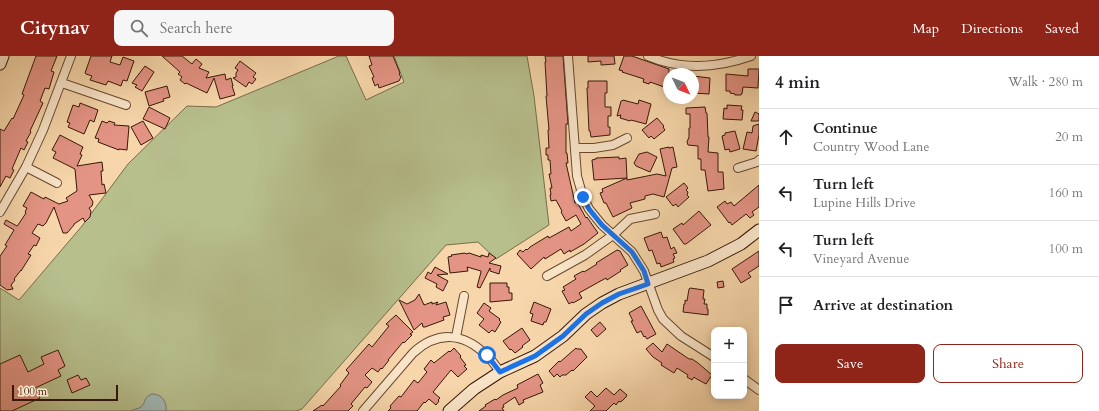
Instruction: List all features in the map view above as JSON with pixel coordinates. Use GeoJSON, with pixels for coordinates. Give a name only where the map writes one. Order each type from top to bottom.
{"type":"FeatureCollection","features":[{"type":"Feature","properties":{"kind":"street"},"geometry":{"type":"LineString","coordinates":[[0,64],[3,56]]}},
{"type":"Feature","properties":{"kind":"street"},"geometry":{"type":"LineString","coordinates":[[0,212],[26,167],[43,130],[72,56]]}},
{"type":"Feature","properties":{"kind":"street"},"geometry":{"type":"LineString","coordinates":[[568,56],[577,176],[583,197],[589,209],[602,225],[632,252],[644,271],[663,320],[681,336],[711,355]]}},
{"type":"Feature","properties":{"kind":"street"},"geometry":{"type":"LineString","coordinates":[[648,56],[662,62],[690,67],[712,66],[736,62],[751,56]]}},
{"type":"Feature","properties":{"kind":"street"},"geometry":{"type":"LineString","coordinates":[[62,83],[126,105]]}},
{"type":"Feature","properties":{"kind":"street"},"geometry":{"type":"LineString","coordinates":[[575,148],[594,148],[613,144],[627,138]]}},
{"type":"Feature","properties":{"kind":"street"},"geometry":{"type":"LineString","coordinates":[[738,168],[759,160]]}},
{"type":"Feature","properties":{"kind":"street"},"geometry":{"type":"LineString","coordinates":[[26,167],[56,183]]}},
{"type":"Feature","properties":{"kind":"street"},"geometry":{"type":"LineString","coordinates":[[547,276],[585,255],[613,235],[630,219],[655,214]]}},
{"type":"Feature","properties":{"kind":"street"},"geometry":{"type":"LineString","coordinates":[[449,411],[474,389],[500,372],[535,356],[563,336],[586,314],[602,303],[619,294],[708,262],[741,244],[759,230]]}},
{"type":"Feature","properties":{"kind":"street"},"geometry":{"type":"LineString","coordinates":[[456,337],[464,296]]}},
{"type":"Feature","properties":{"kind":"street"},"geometry":{"type":"LineString","coordinates":[[363,411],[413,353],[421,346],[438,338],[456,337],[474,344],[487,355],[500,372]]}},
{"type":"Feature","properties":{"kind":"street"},"geometry":{"type":"LineString","coordinates":[[747,381],[759,390]]}},
{"type":"Feature","properties":{"kind":"green space"},"geometry":{"type":"Polygon","coordinates":[[[339,56],[346,56],[366,100],[404,82],[394,56],[527,56],[534,96],[549,225],[496,259],[478,242],[446,245],[302,409],[296,411],[0,411],[0,288],[19,300],[82,226],[128,164],[187,106],[216,107],[339,56]]]}},
{"type":"Feature","properties":{"kind":"water"},"geometry":{"type":"Polygon","coordinates":[[[152,394],[159,395],[163,399],[166,405],[166,411],[131,411],[141,407],[146,398],[152,394]]]}},
{"type":"Feature","properties":{"kind":"building"},"geometry":{"type":"Polygon","coordinates":[[[36,56],[57,56],[51,71],[54,72],[49,89],[45,88],[40,101],[43,103],[26,141],[28,142],[24,150],[21,148],[12,169],[14,170],[10,178],[6,176],[0,187],[0,129],[4,131],[12,118],[13,119],[24,95],[22,94],[36,56]]]}},
{"type":"Feature","properties":{"kind":"building"},"geometry":{"type":"Polygon","coordinates":[[[91,56],[112,56],[110,62],[120,65],[123,57],[134,61],[127,81],[123,80],[121,86],[108,81],[106,85],[90,80],[92,76],[85,73],[91,56]]]}},
{"type":"Feature","properties":{"kind":"building"},"geometry":{"type":"Polygon","coordinates":[[[162,56],[182,56],[192,64],[196,59],[202,64],[199,68],[209,72],[206,78],[225,74],[226,80],[231,78],[235,95],[220,99],[214,78],[207,93],[186,83],[185,84],[180,80],[182,77],[178,74],[180,72],[162,56]]]}},
{"type":"Feature","properties":{"kind":"building"},"geometry":{"type":"Polygon","coordinates":[[[369,56],[393,56],[401,77],[399,81],[379,88],[378,84],[375,86],[372,78],[374,77],[369,66],[372,65],[369,56]]]}},
{"type":"Feature","properties":{"kind":"building"},"geometry":{"type":"Polygon","coordinates":[[[545,56],[563,56],[568,124],[566,124],[566,153],[568,163],[566,163],[575,203],[577,202],[586,218],[587,217],[598,233],[584,244],[570,252],[570,250],[564,254],[561,249],[545,259],[544,257],[531,269],[517,254],[520,250],[523,252],[548,236],[549,238],[569,227],[571,231],[581,224],[576,215],[566,221],[556,200],[551,201],[550,188],[552,188],[549,174],[551,174],[550,160],[548,160],[548,155],[546,155],[546,148],[549,148],[549,130],[545,56]]]}},
{"type":"Feature","properties":{"kind":"building"},"geometry":{"type":"Polygon","coordinates":[[[588,56],[614,56],[615,64],[601,65],[601,61],[588,62],[588,56]]]}},
{"type":"Feature","properties":{"kind":"building"},"geometry":{"type":"Polygon","coordinates":[[[624,56],[632,56],[666,68],[663,68],[663,87],[650,82],[649,84],[643,82],[644,79],[619,70],[624,56]]]}},
{"type":"Feature","properties":{"kind":"building"},"geometry":{"type":"Polygon","coordinates":[[[240,61],[256,73],[253,77],[256,79],[252,84],[249,82],[246,87],[233,78],[236,77],[238,70],[235,68],[240,61]]]}},
{"type":"Feature","properties":{"kind":"building"},"geometry":{"type":"Polygon","coordinates":[[[145,66],[154,72],[142,91],[135,87],[137,85],[132,83],[145,66]]]}},
{"type":"Feature","properties":{"kind":"building"},"geometry":{"type":"Polygon","coordinates":[[[748,69],[759,69],[758,88],[743,87],[741,95],[735,95],[730,93],[730,91],[726,91],[726,74],[748,76],[748,69]]]}},
{"type":"Feature","properties":{"kind":"building"},"geometry":{"type":"Polygon","coordinates":[[[699,77],[710,78],[709,94],[699,93],[699,77]]]}},
{"type":"Feature","properties":{"kind":"building"},"geometry":{"type":"Polygon","coordinates":[[[588,81],[607,81],[605,107],[611,107],[611,116],[608,116],[610,135],[591,137],[589,131],[588,81]]]}},
{"type":"Feature","properties":{"kind":"building"},"geometry":{"type":"Polygon","coordinates":[[[167,86],[170,97],[163,99],[164,101],[149,106],[145,92],[167,86]]]}},
{"type":"Feature","properties":{"kind":"building"},"geometry":{"type":"Polygon","coordinates":[[[623,100],[638,104],[639,100],[651,104],[646,124],[620,118],[621,115],[617,116],[621,101],[623,100]]]}},
{"type":"Feature","properties":{"kind":"building"},"geometry":{"type":"Polygon","coordinates":[[[80,103],[98,110],[94,122],[90,120],[84,134],[68,127],[70,123],[67,122],[73,105],[79,107],[80,103]]]}},
{"type":"Feature","properties":{"kind":"building"},"geometry":{"type":"Polygon","coordinates":[[[727,105],[742,106],[742,120],[723,119],[724,108],[727,109],[727,105]]]}},
{"type":"Feature","properties":{"kind":"building"},"geometry":{"type":"Polygon","coordinates":[[[149,107],[170,118],[165,129],[143,119],[149,107]]]}},
{"type":"Feature","properties":{"kind":"building"},"geometry":{"type":"Polygon","coordinates":[[[705,107],[709,137],[708,152],[718,153],[718,172],[723,172],[724,189],[708,191],[705,170],[701,170],[701,159],[698,159],[698,146],[688,145],[687,142],[690,128],[690,114],[686,114],[686,108],[705,107]]]}},
{"type":"Feature","properties":{"kind":"building"},"geometry":{"type":"Polygon","coordinates":[[[755,112],[759,114],[759,121],[751,121],[755,112]]]}},
{"type":"Feature","properties":{"kind":"building"},"geometry":{"type":"Polygon","coordinates":[[[657,118],[664,126],[663,127],[665,130],[654,139],[651,136],[649,138],[642,130],[657,118]]]}},
{"type":"Feature","properties":{"kind":"building"},"geometry":{"type":"Polygon","coordinates":[[[102,121],[107,123],[109,121],[115,123],[114,125],[129,126],[127,150],[119,150],[98,142],[99,139],[95,138],[102,121]]]}},
{"type":"Feature","properties":{"kind":"building"},"geometry":{"type":"Polygon","coordinates":[[[143,121],[153,138],[141,145],[131,127],[143,121]]]}},
{"type":"Feature","properties":{"kind":"building"},"geometry":{"type":"Polygon","coordinates":[[[759,124],[759,135],[756,151],[743,149],[747,132],[752,133],[753,126],[759,124]]]}},
{"type":"Feature","properties":{"kind":"building"},"geometry":{"type":"Polygon","coordinates":[[[735,131],[740,149],[730,152],[729,149],[725,150],[722,136],[725,135],[725,133],[735,131]]]}},
{"type":"Feature","properties":{"kind":"building"},"geometry":{"type":"Polygon","coordinates":[[[60,135],[83,147],[80,154],[82,155],[77,166],[102,162],[102,185],[104,184],[106,193],[89,195],[93,202],[92,206],[89,208],[91,211],[90,217],[85,222],[83,218],[74,224],[67,233],[63,233],[54,207],[46,223],[43,226],[38,224],[32,233],[40,238],[36,246],[34,245],[28,254],[31,255],[21,271],[14,279],[15,280],[11,285],[13,289],[7,290],[0,285],[0,256],[7,246],[5,245],[14,230],[4,224],[6,220],[17,226],[18,225],[26,213],[27,208],[23,206],[31,192],[44,199],[45,197],[59,204],[68,201],[66,198],[77,191],[75,169],[53,158],[56,152],[52,150],[60,135]]]}},
{"type":"Feature","properties":{"kind":"building"},"geometry":{"type":"Polygon","coordinates":[[[673,147],[677,167],[672,168],[664,197],[653,194],[645,196],[645,199],[630,203],[632,208],[613,217],[606,203],[604,203],[600,193],[603,192],[602,189],[627,178],[627,180],[657,174],[666,176],[660,149],[673,147]]]}},
{"type":"Feature","properties":{"kind":"building"},"geometry":{"type":"Polygon","coordinates":[[[647,152],[657,157],[650,172],[636,166],[634,163],[639,154],[647,152]]]}},
{"type":"Feature","properties":{"kind":"building"},"geometry":{"type":"Polygon","coordinates":[[[619,157],[619,159],[626,158],[627,178],[594,180],[592,160],[596,158],[619,157]]]}},
{"type":"Feature","properties":{"kind":"building"},"geometry":{"type":"Polygon","coordinates":[[[684,183],[688,188],[686,190],[689,197],[678,207],[676,204],[673,206],[666,197],[684,183]]]}},
{"type":"Feature","properties":{"kind":"building"},"geometry":{"type":"Polygon","coordinates":[[[759,185],[759,207],[752,212],[754,215],[750,218],[746,214],[732,225],[730,222],[729,223],[717,207],[725,201],[727,204],[731,202],[734,206],[759,185]]]}},
{"type":"Feature","properties":{"kind":"building"},"geometry":{"type":"Polygon","coordinates":[[[699,211],[711,225],[684,244],[673,229],[682,223],[683,225],[699,211]]]}},
{"type":"Feature","properties":{"kind":"building"},"geometry":{"type":"Polygon","coordinates":[[[661,232],[663,238],[667,237],[671,249],[674,247],[677,253],[673,254],[675,258],[673,259],[674,262],[661,267],[660,263],[657,264],[652,250],[649,251],[644,238],[661,232]]]}},
{"type":"Feature","properties":{"kind":"building"},"geometry":{"type":"Polygon","coordinates":[[[617,250],[620,251],[628,265],[607,280],[606,278],[579,293],[582,298],[569,304],[562,291],[565,290],[563,287],[576,279],[574,276],[583,271],[584,272],[617,250]]]}},
{"type":"Feature","properties":{"kind":"building"},"geometry":{"type":"Polygon","coordinates":[[[759,251],[759,266],[748,273],[751,277],[741,283],[732,269],[759,251]]]}},
{"type":"Feature","properties":{"kind":"building"},"geometry":{"type":"Polygon","coordinates":[[[465,253],[488,257],[489,253],[496,258],[489,263],[501,266],[499,274],[490,271],[490,268],[480,288],[477,287],[481,271],[467,267],[468,271],[450,273],[448,257],[452,256],[451,255],[465,253]]]}},
{"type":"Feature","properties":{"kind":"building"},"geometry":{"type":"Polygon","coordinates":[[[435,267],[448,274],[437,275],[448,281],[443,291],[436,287],[437,284],[425,278],[428,272],[431,274],[435,267]]]}},
{"type":"Feature","properties":{"kind":"building"},"geometry":{"type":"Polygon","coordinates":[[[723,281],[724,287],[718,288],[717,282],[723,281]]]}},
{"type":"Feature","properties":{"kind":"building"},"geometry":{"type":"Polygon","coordinates":[[[490,283],[507,283],[509,293],[512,293],[512,300],[490,302],[490,283]]]}},
{"type":"Feature","properties":{"kind":"building"},"geometry":{"type":"Polygon","coordinates":[[[690,288],[704,290],[703,299],[705,299],[704,304],[707,304],[708,315],[683,312],[685,300],[687,301],[690,288]]]}},
{"type":"Feature","properties":{"kind":"building"},"geometry":{"type":"Polygon","coordinates":[[[419,294],[424,305],[432,302],[432,304],[438,302],[436,305],[446,302],[450,315],[443,317],[444,320],[425,327],[423,327],[422,323],[414,330],[399,300],[407,304],[415,300],[419,294]]]}},
{"type":"Feature","properties":{"kind":"building"},"geometry":{"type":"Polygon","coordinates":[[[534,302],[551,309],[546,322],[544,322],[543,325],[531,321],[533,314],[530,313],[534,302]]]}},
{"type":"Feature","properties":{"kind":"building"},"geometry":{"type":"Polygon","coordinates":[[[484,303],[491,308],[489,311],[500,319],[499,320],[501,322],[495,332],[492,330],[489,333],[479,325],[484,319],[477,313],[484,303]]]}},
{"type":"Feature","properties":{"kind":"building"},"geometry":{"type":"Polygon","coordinates":[[[641,306],[656,334],[647,339],[641,331],[637,333],[629,313],[641,306]]]}},
{"type":"Feature","properties":{"kind":"building"},"geometry":{"type":"Polygon","coordinates":[[[396,315],[413,332],[410,334],[412,335],[404,343],[403,342],[382,369],[381,368],[378,372],[372,368],[365,375],[372,382],[367,388],[365,387],[351,404],[353,406],[348,411],[313,411],[322,405],[323,406],[341,386],[340,385],[349,373],[346,370],[369,344],[372,347],[389,326],[386,324],[396,315]]]}},
{"type":"Feature","properties":{"kind":"building"},"geometry":{"type":"Polygon","coordinates":[[[600,322],[606,329],[597,337],[591,330],[600,322]]]}},
{"type":"Feature","properties":{"kind":"building"},"geometry":{"type":"Polygon","coordinates":[[[522,328],[530,340],[515,353],[511,349],[510,350],[503,341],[522,328]]]}},
{"type":"Feature","properties":{"kind":"building"},"geometry":{"type":"Polygon","coordinates":[[[653,343],[662,352],[667,344],[689,359],[692,359],[698,363],[711,374],[711,376],[706,384],[694,377],[692,380],[687,377],[688,375],[677,368],[674,373],[661,365],[662,363],[653,357],[646,349],[653,343]]]}},
{"type":"Feature","properties":{"kind":"building"},"geometry":{"type":"Polygon","coordinates":[[[454,348],[461,356],[460,357],[466,365],[464,366],[467,369],[458,377],[451,370],[433,392],[440,398],[436,405],[429,399],[425,403],[424,402],[417,411],[388,411],[391,408],[390,406],[399,396],[401,397],[414,380],[418,383],[427,372],[424,369],[431,360],[434,363],[454,348]]]}},
{"type":"Feature","properties":{"kind":"building"},"geometry":{"type":"Polygon","coordinates":[[[576,348],[581,349],[587,357],[573,371],[572,370],[566,375],[562,375],[560,377],[557,374],[554,377],[549,371],[576,348]]]}},
{"type":"Feature","properties":{"kind":"building"},"geometry":{"type":"Polygon","coordinates":[[[58,350],[65,366],[58,370],[61,376],[35,388],[40,398],[12,411],[0,411],[0,364],[20,355],[28,372],[44,364],[41,357],[58,350]]]}},
{"type":"Feature","properties":{"kind":"building"},"geometry":{"type":"Polygon","coordinates":[[[538,374],[543,383],[540,385],[543,392],[523,400],[524,402],[519,405],[515,397],[503,405],[504,407],[502,408],[504,411],[479,411],[486,406],[485,405],[518,388],[517,385],[538,374]]]}},
{"type":"Feature","properties":{"kind":"building"},"geometry":{"type":"Polygon","coordinates":[[[78,375],[81,380],[86,378],[90,385],[72,393],[67,380],[78,375]]]}},
{"type":"Feature","properties":{"kind":"building"},"geometry":{"type":"Polygon","coordinates":[[[606,388],[614,395],[620,389],[627,395],[622,401],[619,401],[616,405],[614,403],[606,411],[590,411],[595,406],[585,397],[591,391],[597,397],[606,388]]]}},
{"type":"Feature","properties":{"kind":"route"},"geometry":{"type":"LineString","coordinates":[[487,355],[500,372],[535,356],[563,336],[586,314],[602,303],[619,294],[648,284],[644,271],[632,252],[602,225],[589,209],[583,197]]}}]}
